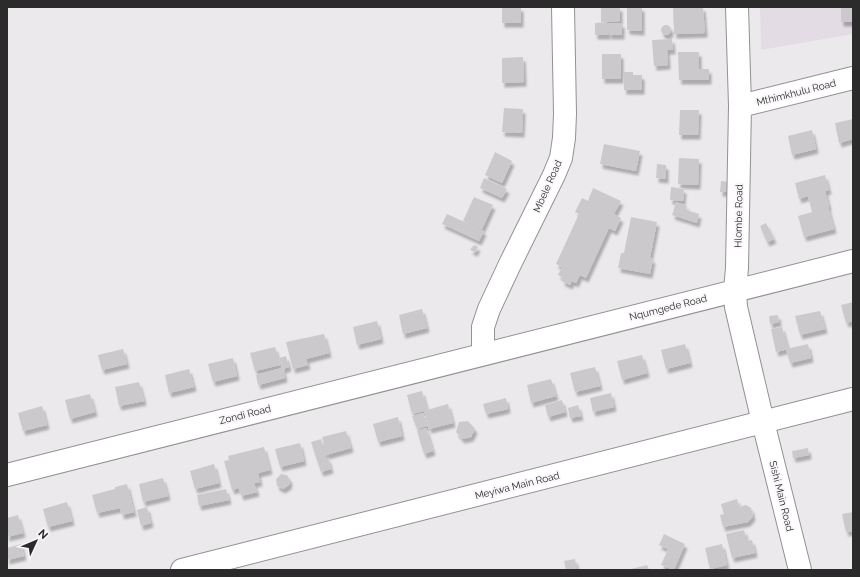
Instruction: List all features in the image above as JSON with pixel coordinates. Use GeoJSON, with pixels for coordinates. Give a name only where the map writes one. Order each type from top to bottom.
{"type":"FeatureCollection","features":[{"type":"Feature","properties":{"kind":"street","name":"Mbele Road"},"geometry":{"type":"LineString","coordinates":[[483,354],[483,327],[489,309],[561,158],[565,114],[562,7]]}},
{"type":"Feature","properties":{"kind":"street","name":"Hlombe Road"},"geometry":{"type":"LineString","coordinates":[[737,7],[740,106],[737,268],[735,290],[736,307],[763,422]]}},
{"type":"Feature","properties":{"kind":"street","name":"Mthimkhulu Road"},"geometry":{"type":"LineString","coordinates":[[740,106],[853,78]]}},
{"type":"Feature","properties":{"kind":"street","name":"Nqumgede Road"},"geometry":{"type":"LineString","coordinates":[[483,354],[853,261]]}},
{"type":"Feature","properties":{"kind":"street","name":"Zondi Road"},"geometry":{"type":"LineString","coordinates":[[7,475],[483,354]]}},
{"type":"Feature","properties":{"kind":"street","name":"Meyiwa Main Road"},"geometry":{"type":"LineString","coordinates":[[182,570],[853,399]]}},
{"type":"Feature","properties":{"kind":"street","name":"Sishi Main Road"},"geometry":{"type":"LineString","coordinates":[[763,422],[800,570]]}},
{"type":"Feature","properties":{"kind":"shaded area"},"geometry":{"type":"Polygon","coordinates":[[[760,7],[853,7],[853,34],[761,50],[760,7]]]}},
{"type":"Feature","properties":{"kind":"building"},"geometry":{"type":"Polygon","coordinates":[[[502,7],[521,7],[521,23],[502,23],[502,7]]]}},
{"type":"Feature","properties":{"kind":"building"},"geometry":{"type":"Polygon","coordinates":[[[601,7],[620,7],[620,21],[601,22],[601,7]]]}},
{"type":"Feature","properties":{"kind":"building"},"geometry":{"type":"Polygon","coordinates":[[[627,7],[642,7],[642,31],[627,30],[627,7]]]}},
{"type":"Feature","properties":{"kind":"building"},"geometry":{"type":"Polygon","coordinates":[[[673,7],[703,7],[705,33],[674,34],[673,7]]]}},
{"type":"Feature","properties":{"kind":"building"},"geometry":{"type":"Polygon","coordinates":[[[841,7],[853,7],[853,22],[841,22],[841,7]]]}},
{"type":"Feature","properties":{"kind":"building"},"geometry":{"type":"Polygon","coordinates":[[[607,22],[608,35],[595,35],[595,23],[607,22]]]}},
{"type":"Feature","properties":{"kind":"building"},"geometry":{"type":"Polygon","coordinates":[[[608,23],[622,23],[622,35],[609,35],[608,23]]]}},
{"type":"Feature","properties":{"kind":"building"},"geometry":{"type":"Polygon","coordinates":[[[664,25],[668,25],[670,26],[670,34],[664,35],[661,32],[661,28],[664,25]]]}},
{"type":"Feature","properties":{"kind":"building"},"geometry":{"type":"Polygon","coordinates":[[[672,39],[673,50],[667,50],[668,65],[654,66],[652,40],[672,39]]]}},
{"type":"Feature","properties":{"kind":"building"},"geometry":{"type":"Polygon","coordinates":[[[678,52],[699,52],[699,69],[709,69],[709,80],[679,80],[678,52]]]}},
{"type":"Feature","properties":{"kind":"building"},"geometry":{"type":"Polygon","coordinates":[[[602,54],[621,54],[621,79],[602,79],[602,54]]]}},
{"type":"Feature","properties":{"kind":"building"},"geometry":{"type":"Polygon","coordinates":[[[523,57],[524,82],[502,83],[502,58],[523,57]]]}},
{"type":"Feature","properties":{"kind":"building"},"geometry":{"type":"Polygon","coordinates":[[[623,72],[633,72],[633,75],[642,75],[642,90],[624,90],[623,72]]]}},
{"type":"Feature","properties":{"kind":"building"},"geometry":{"type":"Polygon","coordinates":[[[504,108],[523,109],[522,133],[502,132],[504,108]]]}},
{"type":"Feature","properties":{"kind":"building"},"geometry":{"type":"Polygon","coordinates":[[[680,110],[699,110],[698,135],[679,135],[680,110]]]}},
{"type":"Feature","properties":{"kind":"building"},"geometry":{"type":"Polygon","coordinates":[[[853,119],[853,139],[839,143],[835,123],[853,119]]]}},
{"type":"Feature","properties":{"kind":"building"},"geometry":{"type":"Polygon","coordinates":[[[812,130],[816,149],[792,155],[788,136],[812,130]]]}},
{"type":"Feature","properties":{"kind":"building"},"geometry":{"type":"Polygon","coordinates":[[[604,144],[640,151],[636,171],[600,164],[604,144]]]}},
{"type":"Feature","properties":{"kind":"building"},"geometry":{"type":"Polygon","coordinates":[[[495,152],[512,161],[502,183],[485,175],[495,152]]]}},
{"type":"Feature","properties":{"kind":"building"},"geometry":{"type":"Polygon","coordinates":[[[679,158],[699,159],[698,185],[678,184],[679,158]]]}},
{"type":"Feature","properties":{"kind":"building"},"geometry":{"type":"Polygon","coordinates":[[[657,164],[666,165],[666,179],[656,178],[657,164]]]}},
{"type":"Feature","properties":{"kind":"building"},"geometry":{"type":"Polygon","coordinates":[[[825,175],[829,190],[825,191],[834,229],[804,237],[798,216],[812,212],[808,196],[799,199],[795,183],[825,175]]]}},
{"type":"Feature","properties":{"kind":"building"},"geometry":{"type":"Polygon","coordinates":[[[484,178],[507,189],[502,198],[480,188],[484,178]]]}},
{"type":"Feature","properties":{"kind":"building"},"geometry":{"type":"Polygon","coordinates":[[[721,181],[728,182],[728,192],[720,192],[721,181]]]}},
{"type":"Feature","properties":{"kind":"building"},"geometry":{"type":"Polygon","coordinates":[[[671,187],[684,189],[683,201],[670,200],[671,187]]]}},
{"type":"Feature","properties":{"kind":"building"},"geometry":{"type":"Polygon","coordinates":[[[593,188],[621,201],[614,214],[621,218],[615,231],[609,228],[586,278],[580,275],[576,283],[572,281],[570,285],[562,281],[563,277],[558,275],[562,267],[556,264],[579,214],[575,212],[582,198],[588,201],[593,188]]]}},
{"type":"Feature","properties":{"kind":"building"},"geometry":{"type":"Polygon","coordinates":[[[474,197],[493,205],[482,229],[463,221],[474,197]]]}},
{"type":"Feature","properties":{"kind":"building"},"geometry":{"type":"Polygon","coordinates":[[[676,202],[687,206],[686,210],[699,214],[697,223],[672,215],[676,202]]]}},
{"type":"Feature","properties":{"kind":"building"},"geometry":{"type":"Polygon","coordinates":[[[447,214],[484,231],[479,241],[442,224],[447,214]]]}},
{"type":"Feature","properties":{"kind":"building"},"geometry":{"type":"Polygon","coordinates":[[[631,217],[657,222],[650,258],[653,259],[650,274],[618,268],[621,253],[624,253],[631,217]]]}},
{"type":"Feature","properties":{"kind":"building"},"geometry":{"type":"Polygon","coordinates":[[[766,223],[774,239],[767,242],[760,226],[766,223]]]}},
{"type":"Feature","properties":{"kind":"building"},"geometry":{"type":"Polygon","coordinates":[[[474,245],[478,247],[475,252],[470,250],[474,245]]]}},
{"type":"Feature","properties":{"kind":"building"},"geometry":{"type":"Polygon","coordinates":[[[853,302],[853,321],[846,323],[841,305],[853,302]]]}},
{"type":"Feature","properties":{"kind":"building"},"geometry":{"type":"Polygon","coordinates":[[[422,309],[427,328],[403,334],[399,315],[422,309]]]}},
{"type":"Feature","properties":{"kind":"building"},"geometry":{"type":"Polygon","coordinates":[[[820,311],[825,329],[800,335],[795,316],[820,311]]]}},
{"type":"Feature","properties":{"kind":"building"},"geometry":{"type":"Polygon","coordinates":[[[778,315],[779,322],[770,324],[769,316],[778,315]]]}},
{"type":"Feature","properties":{"kind":"building"},"geometry":{"type":"Polygon","coordinates":[[[377,321],[381,339],[357,345],[353,327],[377,321]]]}},
{"type":"Feature","properties":{"kind":"building"},"geometry":{"type":"Polygon","coordinates":[[[782,327],[788,349],[776,352],[771,329],[782,327]]]}},
{"type":"Feature","properties":{"kind":"building"},"geometry":{"type":"Polygon","coordinates":[[[324,334],[329,353],[306,359],[308,365],[293,369],[286,342],[324,334]]]}},
{"type":"Feature","properties":{"kind":"building"},"geometry":{"type":"Polygon","coordinates":[[[685,344],[690,363],[666,369],[661,350],[685,344]]]}},
{"type":"Feature","properties":{"kind":"building"},"geometry":{"type":"Polygon","coordinates":[[[808,344],[811,358],[790,363],[786,349],[808,344]]]}},
{"type":"Feature","properties":{"kind":"building"},"geometry":{"type":"Polygon","coordinates":[[[275,347],[280,365],[255,371],[250,353],[275,347]]]}},
{"type":"Feature","properties":{"kind":"building"},"geometry":{"type":"Polygon","coordinates":[[[123,349],[127,364],[102,370],[98,355],[123,349]]]}},
{"type":"Feature","properties":{"kind":"building"},"geometry":{"type":"Polygon","coordinates":[[[642,355],[647,373],[622,380],[617,361],[642,355]]]}},
{"type":"Feature","properties":{"kind":"building"},"geometry":{"type":"Polygon","coordinates":[[[286,356],[289,367],[283,369],[285,378],[258,385],[256,375],[282,368],[279,358],[286,356]]]}},
{"type":"Feature","properties":{"kind":"building"},"geometry":{"type":"Polygon","coordinates":[[[233,358],[237,376],[213,382],[208,364],[233,358]]]}},
{"type":"Feature","properties":{"kind":"building"},"geometry":{"type":"Polygon","coordinates":[[[595,367],[600,386],[575,392],[570,373],[595,367]]]}},
{"type":"Feature","properties":{"kind":"building"},"geometry":{"type":"Polygon","coordinates":[[[189,369],[194,387],[169,393],[165,375],[189,369]]]}},
{"type":"Feature","properties":{"kind":"building"},"geometry":{"type":"Polygon","coordinates":[[[551,379],[556,396],[531,403],[527,385],[551,379]]]}},
{"type":"Feature","properties":{"kind":"building"},"geometry":{"type":"Polygon","coordinates":[[[139,382],[144,401],[119,406],[115,387],[139,382]]]}},
{"type":"Feature","properties":{"kind":"building"},"geometry":{"type":"Polygon","coordinates":[[[422,391],[427,410],[448,404],[453,423],[429,429],[424,411],[412,414],[407,395],[422,391]]]}},
{"type":"Feature","properties":{"kind":"building"},"geometry":{"type":"Polygon","coordinates":[[[611,393],[614,407],[593,412],[590,398],[611,393]]]}},
{"type":"Feature","properties":{"kind":"building"},"geometry":{"type":"Polygon","coordinates":[[[90,394],[95,412],[70,419],[65,400],[90,394]]]}},
{"type":"Feature","properties":{"kind":"building"},"geometry":{"type":"Polygon","coordinates":[[[506,398],[508,409],[486,414],[483,404],[506,398]]]}},
{"type":"Feature","properties":{"kind":"building"},"geometry":{"type":"Polygon","coordinates":[[[562,400],[565,412],[548,417],[545,405],[562,400]]]}},
{"type":"Feature","properties":{"kind":"building"},"geometry":{"type":"Polygon","coordinates":[[[578,405],[581,416],[570,418],[568,408],[578,405]]]}},
{"type":"Feature","properties":{"kind":"building"},"geometry":{"type":"Polygon","coordinates":[[[42,406],[47,425],[23,431],[18,413],[42,406]]]}},
{"type":"Feature","properties":{"kind":"building"},"geometry":{"type":"Polygon","coordinates":[[[423,413],[427,426],[417,429],[412,416],[423,413]]]}},
{"type":"Feature","properties":{"kind":"building"},"geometry":{"type":"Polygon","coordinates":[[[398,417],[402,436],[378,442],[373,424],[398,417]]]}},
{"type":"Feature","properties":{"kind":"building"},"geometry":{"type":"Polygon","coordinates":[[[468,421],[475,429],[471,437],[462,439],[456,432],[459,422],[468,421]]]}},
{"type":"Feature","properties":{"kind":"building"},"geometry":{"type":"Polygon","coordinates":[[[426,428],[433,451],[424,454],[417,431],[426,428]]]}},
{"type":"Feature","properties":{"kind":"building"},"geometry":{"type":"Polygon","coordinates":[[[346,431],[351,448],[326,455],[322,437],[346,431]]]}},
{"type":"Feature","properties":{"kind":"building"},"geometry":{"type":"Polygon","coordinates":[[[321,439],[326,458],[328,458],[331,469],[321,472],[311,442],[321,439]]]}},
{"type":"Feature","properties":{"kind":"building"},"geometry":{"type":"Polygon","coordinates":[[[300,443],[304,461],[280,467],[275,449],[300,443]]]}},
{"type":"Feature","properties":{"kind":"building"},"geometry":{"type":"Polygon","coordinates":[[[264,447],[270,470],[258,473],[260,482],[254,483],[257,492],[241,496],[239,488],[232,490],[224,461],[229,460],[228,456],[264,447]]]}},
{"type":"Feature","properties":{"kind":"building"},"geometry":{"type":"Polygon","coordinates":[[[808,448],[809,455],[793,458],[792,451],[808,448]]]}},
{"type":"Feature","properties":{"kind":"building"},"geometry":{"type":"Polygon","coordinates":[[[214,464],[219,483],[195,489],[190,471],[214,464]]]}},
{"type":"Feature","properties":{"kind":"building"},"geometry":{"type":"Polygon","coordinates":[[[281,474],[287,475],[290,480],[289,485],[283,489],[277,486],[276,479],[281,474]]]}},
{"type":"Feature","properties":{"kind":"building"},"geometry":{"type":"Polygon","coordinates":[[[163,478],[168,496],[143,502],[139,484],[163,478]]]}},
{"type":"Feature","properties":{"kind":"building"},"geometry":{"type":"Polygon","coordinates":[[[127,484],[134,512],[122,515],[120,508],[97,513],[92,495],[127,484]]]}},
{"type":"Feature","properties":{"kind":"building"},"geometry":{"type":"Polygon","coordinates":[[[226,489],[229,500],[199,506],[197,495],[226,489]]]}},
{"type":"Feature","properties":{"kind":"building"},"geometry":{"type":"Polygon","coordinates":[[[737,499],[739,507],[746,505],[751,508],[753,516],[748,522],[723,527],[720,515],[724,514],[721,504],[737,499]]]}},
{"type":"Feature","properties":{"kind":"building"},"geometry":{"type":"Polygon","coordinates":[[[67,502],[72,521],[48,527],[43,509],[67,502]]]}},
{"type":"Feature","properties":{"kind":"building"},"geometry":{"type":"Polygon","coordinates":[[[147,507],[151,523],[141,526],[137,510],[147,507]]]}},
{"type":"Feature","properties":{"kind":"building"},"geometry":{"type":"Polygon","coordinates":[[[853,512],[853,531],[846,532],[842,514],[853,512]]]}},
{"type":"Feature","properties":{"kind":"building"},"geometry":{"type":"Polygon","coordinates":[[[18,515],[23,533],[7,537],[7,518],[18,515]]]}},
{"type":"Feature","properties":{"kind":"building"},"geometry":{"type":"Polygon","coordinates":[[[744,530],[747,541],[752,540],[755,553],[732,558],[726,534],[744,530]]]}},
{"type":"Feature","properties":{"kind":"building"},"geometry":{"type":"Polygon","coordinates":[[[664,534],[685,544],[674,570],[661,565],[668,549],[659,545],[664,534]]]}},
{"type":"Feature","properties":{"kind":"building"},"geometry":{"type":"Polygon","coordinates":[[[21,544],[24,556],[7,560],[7,548],[21,544]]]}},
{"type":"Feature","properties":{"kind":"building"},"geometry":{"type":"Polygon","coordinates":[[[722,544],[727,565],[710,569],[705,548],[722,544]]]}},
{"type":"Feature","properties":{"kind":"building"},"geometry":{"type":"Polygon","coordinates":[[[575,559],[577,570],[566,570],[564,561],[575,559]]]}},
{"type":"Feature","properties":{"kind":"building"},"geometry":{"type":"Polygon","coordinates":[[[647,565],[649,570],[631,570],[631,569],[647,565]]]}}]}
